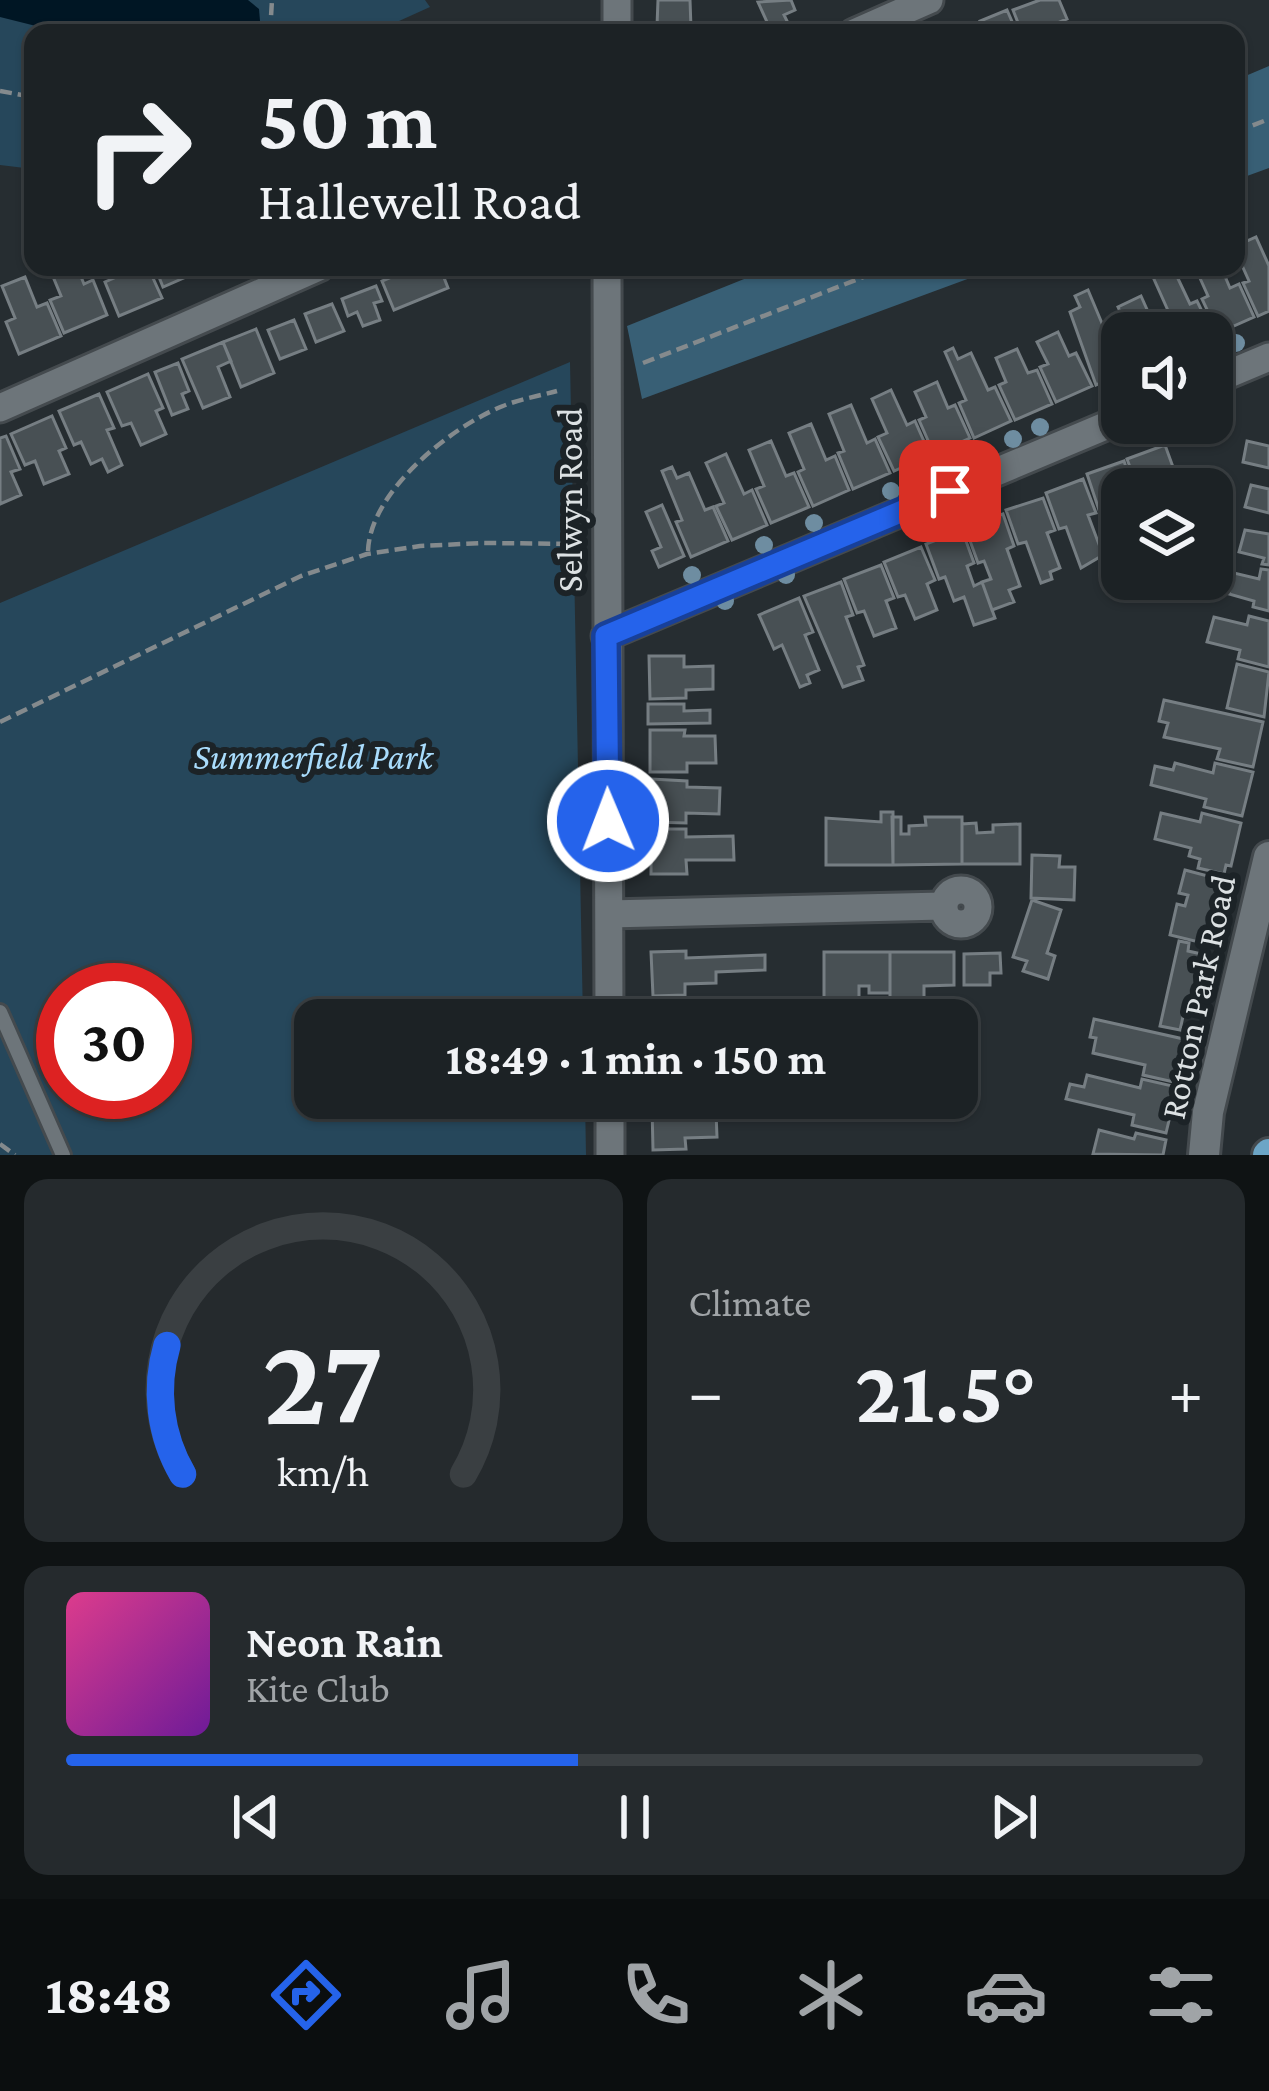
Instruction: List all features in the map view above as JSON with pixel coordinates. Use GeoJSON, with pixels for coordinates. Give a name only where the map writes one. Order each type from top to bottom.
{"type":"FeatureCollection","features":[{"type":"Feature","properties":{"kind":"main road","name":"Rotton Park Road"},"geometry":{"type":"LineString","coordinates":[[1204,1155],[1208,1112],[1269,856]]}},
{"type":"Feature","properties":{"kind":"street"},"geometry":{"type":"LineString","coordinates":[[874,24],[929,0]]}},
{"type":"Feature","properties":{"kind":"street"},"geometry":{"type":"LineString","coordinates":[[0,408],[299,276]]}},
{"type":"Feature","properties":{"kind":"street","name":"Selwyn Road"},"geometry":{"type":"LineString","coordinates":[[607,276],[609,999]]}},
{"type":"Feature","properties":{"kind":"street"},"geometry":{"type":"LineString","coordinates":[[1233,372],[1269,357]]}},
{"type":"Feature","properties":{"kind":"street"},"geometry":{"type":"LineString","coordinates":[[606,636],[1101,428]]}},
{"type":"Feature","properties":{"kind":"street"},"geometry":{"type":"LineString","coordinates":[[609,914],[943,906]]}},
{"type":"Feature","properties":{"kind":"street"},"geometry":{"type":"LineString","coordinates":[[610,1119],[610,1155]]}},
{"type":"Feature","properties":{"kind":"lane"},"geometry":{"type":"LineString","coordinates":[[0,1012],[63,1155]]}},
{"type":"Feature","properties":{"kind":"path"},"geometry":{"type":"LineString","coordinates":[[643,363],[866,276]]}},
{"type":"Feature","properties":{"kind":"path"},"geometry":{"type":"LineString","coordinates":[[368,554],[368,529],[390,493],[443,441],[502,406],[557,391]]}},
{"type":"Feature","properties":{"kind":"path"},"geometry":{"type":"LineString","coordinates":[[0,722],[301,577],[368,554],[484,543],[606,544]]}},
{"type":"Feature","properties":{"kind":"path"},"geometry":{"type":"LineString","coordinates":[[0,1144],[15,1155]]}},
{"type":"Feature","properties":{"kind":"green space"},"geometry":{"type":"Polygon","coordinates":[[[0,0],[425,0],[430,7],[399,21],[401,24],[24,24],[24,168],[0,165],[0,0]]]}},
{"type":"Feature","properties":{"kind":"green space","name":"Summerfield Park"},"geometry":{"type":"Polygon","coordinates":[[[570,362],[583,999],[294,999],[294,1119],[585,1119],[586,1155],[0,1155],[0,603],[570,362]]]}},
{"type":"Feature","properties":{"kind":"shaded area"},"geometry":{"type":"Polygon","coordinates":[[[0,0],[248,0],[259,9],[260,24],[28,24],[0,17],[0,0]]]}},
{"type":"Feature","properties":{"kind":"shaded area"},"geometry":{"type":"Polygon","coordinates":[[[1269,66],[1269,168],[1245,177],[1245,76],[1269,66]]]}},
{"type":"Feature","properties":{"kind":"shaded area"},"geometry":{"type":"Polygon","coordinates":[[[752,276],[976,276],[642,399],[627,326],[752,276]]]}},
{"type":"Feature","properties":{"kind":"building"},"geometry":{"type":"Polygon","coordinates":[[[658,0],[690,0],[691,24],[657,24],[658,0]]]}},
{"type":"Feature","properties":{"kind":"building"},"geometry":{"type":"Polygon","coordinates":[[[791,0],[795,10],[784,15],[788,24],[768,24],[758,2],[791,0]]]}},
{"type":"Feature","properties":{"kind":"building"},"geometry":{"type":"Polygon","coordinates":[[[1040,0],[1059,0],[1067,19],[1055,24],[1018,24],[1013,10],[1040,0]]]}},
{"type":"Feature","properties":{"kind":"building"},"geometry":{"type":"Polygon","coordinates":[[[1007,10],[1013,24],[981,24],[1007,10]]]}},
{"type":"Feature","properties":{"kind":"building"},"geometry":{"type":"Polygon","coordinates":[[[1256,237],[1269,266],[1269,311],[1258,316],[1243,283],[1249,281],[1245,242],[1256,237]]]}},
{"type":"Feature","properties":{"kind":"building"},"geometry":{"type":"Polygon","coordinates":[[[53,276],[81,276],[84,284],[93,280],[107,315],[64,333],[50,300],[61,296],[53,276]]]}},
{"type":"Feature","properties":{"kind":"building"},"geometry":{"type":"Polygon","coordinates":[[[152,276],[162,298],[119,316],[105,282],[152,276]]]}},
{"type":"Feature","properties":{"kind":"building"},"geometry":{"type":"Polygon","coordinates":[[[159,276],[188,276],[163,287],[159,276]]]}},
{"type":"Feature","properties":{"kind":"building"},"geometry":{"type":"Polygon","coordinates":[[[394,276],[443,276],[448,288],[394,310],[382,281],[394,276]]]}},
{"type":"Feature","properties":{"kind":"building"},"geometry":{"type":"Polygon","coordinates":[[[1155,276],[1177,276],[1190,304],[1197,301],[1202,312],[1169,312],[1155,276]]]}},
{"type":"Feature","properties":{"kind":"building"},"geometry":{"type":"Polygon","coordinates":[[[1199,276],[1225,276],[1230,288],[1239,284],[1254,317],[1233,326],[1233,312],[1208,312],[1202,299],[1208,296],[1199,276]]]}},
{"type":"Feature","properties":{"kind":"building"},"geometry":{"type":"Polygon","coordinates":[[[25,277],[37,307],[47,303],[61,336],[19,354],[6,322],[15,318],[2,286],[25,277]]]}},
{"type":"Feature","properties":{"kind":"building"},"geometry":{"type":"Polygon","coordinates":[[[376,286],[382,301],[374,303],[380,320],[363,326],[357,312],[348,316],[342,299],[376,286]]]}},
{"type":"Feature","properties":{"kind":"building"},"geometry":{"type":"Polygon","coordinates":[[[1088,290],[1101,321],[1101,383],[1096,385],[1070,312],[1080,307],[1075,296],[1088,290]]]}},
{"type":"Feature","properties":{"kind":"building"},"geometry":{"type":"Polygon","coordinates":[[[1141,296],[1148,312],[1120,312],[1118,307],[1141,296]]]}},
{"type":"Feature","properties":{"kind":"building"},"geometry":{"type":"Polygon","coordinates":[[[332,304],[344,331],[316,342],[305,314],[332,304]]]}},
{"type":"Feature","properties":{"kind":"building"},"geometry":{"type":"Polygon","coordinates":[[[294,320],[306,349],[280,359],[268,330],[294,320]]]}},
{"type":"Feature","properties":{"kind":"building"},"geometry":{"type":"Polygon","coordinates":[[[256,329],[274,373],[241,387],[223,342],[256,329]]]}},
{"type":"Feature","properties":{"kind":"building"},"geometry":{"type":"Polygon","coordinates":[[[1058,332],[1069,356],[1076,353],[1092,386],[1056,402],[1040,367],[1048,364],[1037,342],[1058,332]]]}},
{"type":"Feature","properties":{"kind":"building"},"geometry":{"type":"Polygon","coordinates":[[[223,342],[231,361],[218,367],[230,397],[203,408],[182,359],[223,342]]]}},
{"type":"Feature","properties":{"kind":"building"},"geometry":{"type":"Polygon","coordinates":[[[953,348],[958,359],[971,353],[988,390],[995,387],[1011,421],[974,438],[959,403],[966,400],[945,352],[953,348]]]}},
{"type":"Feature","properties":{"kind":"building"},"geometry":{"type":"Polygon","coordinates":[[[1017,349],[1028,373],[1037,370],[1052,404],[1015,420],[999,385],[1006,382],[996,358],[1017,349]]]}},
{"type":"Feature","properties":{"kind":"building"},"geometry":{"type":"Polygon","coordinates":[[[178,363],[189,391],[182,394],[188,409],[172,415],[155,372],[178,363]]]}},
{"type":"Feature","properties":{"kind":"building"},"geometry":{"type":"Polygon","coordinates":[[[148,374],[163,408],[156,411],[166,434],[141,445],[131,423],[122,426],[107,392],[148,374]]]}},
{"type":"Feature","properties":{"kind":"building"},"geometry":{"type":"Polygon","coordinates":[[[937,382],[948,408],[955,405],[970,438],[934,454],[919,420],[926,417],[915,392],[937,382]]]}},
{"type":"Feature","properties":{"kind":"building"},"geometry":{"type":"Polygon","coordinates":[[[891,390],[907,425],[915,421],[930,455],[894,471],[878,437],[887,433],[872,399],[891,390]]]}},
{"type":"Feature","properties":{"kind":"building"},"geometry":{"type":"Polygon","coordinates":[[[99,394],[114,428],[107,430],[122,465],[108,472],[102,459],[91,464],[81,442],[74,445],[59,411],[99,394]]]}},
{"type":"Feature","properties":{"kind":"building"},"geometry":{"type":"Polygon","coordinates":[[[851,405],[867,443],[875,439],[890,473],[853,489],[829,414],[851,405]]]}},
{"type":"Feature","properties":{"kind":"building"},"geometry":{"type":"Polygon","coordinates":[[[52,416],[66,448],[59,451],[69,474],[44,484],[35,461],[25,465],[11,434],[52,416]]]}},
{"type":"Feature","properties":{"kind":"building"},"geometry":{"type":"Polygon","coordinates":[[[811,424],[826,460],[835,456],[849,490],[813,506],[798,472],[804,469],[789,433],[811,424]]]}},
{"type":"Feature","properties":{"kind":"building"},"geometry":{"type":"Polygon","coordinates":[[[6,436],[20,469],[11,472],[21,495],[0,504],[0,438],[6,436]]]}},
{"type":"Feature","properties":{"kind":"building"},"geometry":{"type":"Polygon","coordinates":[[[771,441],[786,476],[794,473],[809,507],[771,523],[756,489],[764,486],[749,450],[771,441]]]}},
{"type":"Feature","properties":{"kind":"building"},"geometry":{"type":"Polygon","coordinates":[[[1247,441],[1269,446],[1269,468],[1243,462],[1247,441]]]}},
{"type":"Feature","properties":{"kind":"building"},"geometry":{"type":"Polygon","coordinates":[[[1165,445],[1173,468],[1130,468],[1127,459],[1165,445]]]}},
{"type":"Feature","properties":{"kind":"building"},"geometry":{"type":"Polygon","coordinates":[[[726,454],[744,494],[752,490],[767,525],[732,540],[716,506],[724,503],[706,463],[726,454]]]}},
{"type":"Feature","properties":{"kind":"building"},"geometry":{"type":"Polygon","coordinates":[[[672,467],[677,478],[689,473],[705,510],[713,507],[728,541],[691,557],[662,471],[672,467]]]}},
{"type":"Feature","properties":{"kind":"building"},"geometry":{"type":"Polygon","coordinates":[[[1101,469],[1101,513],[1100,513],[1087,474],[1101,469]]]}},
{"type":"Feature","properties":{"kind":"building"},"geometry":{"type":"Polygon","coordinates":[[[1083,479],[1096,513],[1088,515],[1101,556],[1081,568],[1066,527],[1059,529],[1046,493],[1083,479]]]}},
{"type":"Feature","properties":{"kind":"building"},"geometry":{"type":"Polygon","coordinates":[[[1251,485],[1269,489],[1269,513],[1245,507],[1251,485]]]}},
{"type":"Feature","properties":{"kind":"building"},"geometry":{"type":"Polygon","coordinates":[[[1043,498],[1055,530],[1047,533],[1060,568],[1050,572],[1052,579],[1041,583],[1026,542],[1018,544],[1006,510],[1043,498]]]}},
{"type":"Feature","properties":{"kind":"building"},"geometry":{"type":"Polygon","coordinates":[[[662,505],[684,556],[659,567],[652,551],[661,547],[646,512],[662,505]]]}},
{"type":"Feature","properties":{"kind":"building"},"geometry":{"type":"Polygon","coordinates":[[[1003,514],[1014,546],[1007,549],[1020,586],[1009,590],[1014,602],[992,610],[982,582],[991,579],[984,561],[978,563],[965,527],[1003,514]]]}},
{"type":"Feature","properties":{"kind":"building"},"geometry":{"type":"Polygon","coordinates":[[[962,530],[974,563],[967,566],[974,586],[982,582],[995,618],[974,625],[964,597],[954,601],[945,577],[939,579],[926,544],[962,530]]]}},
{"type":"Feature","properties":{"kind":"building"},"geometry":{"type":"Polygon","coordinates":[[[1245,530],[1269,534],[1269,565],[1262,564],[1264,558],[1239,552],[1245,530]]]}},
{"type":"Feature","properties":{"kind":"building"},"geometry":{"type":"Polygon","coordinates":[[[921,547],[935,580],[927,584],[937,610],[915,619],[905,595],[898,597],[884,562],[921,547]]]}},
{"type":"Feature","properties":{"kind":"building"},"geometry":{"type":"Polygon","coordinates":[[[881,565],[894,598],[886,601],[896,628],[874,636],[864,611],[857,613],[844,579],[881,565]]]}},
{"type":"Feature","properties":{"kind":"building"},"geometry":{"type":"Polygon","coordinates":[[[1261,569],[1269,570],[1269,611],[1233,595],[1234,573],[1259,579],[1261,569]]]}},
{"type":"Feature","properties":{"kind":"building"},"geometry":{"type":"Polygon","coordinates":[[[841,582],[853,615],[846,617],[864,665],[858,667],[863,680],[843,687],[804,596],[841,582]]]}},
{"type":"Feature","properties":{"kind":"building"},"geometry":{"type":"Polygon","coordinates":[[[799,598],[813,632],[805,635],[819,670],[807,675],[810,683],[800,687],[782,645],[774,649],[759,615],[799,598]]]}},
{"type":"Feature","properties":{"kind":"building"},"geometry":{"type":"Polygon","coordinates":[[[1249,616],[1269,621],[1269,667],[1238,659],[1240,650],[1207,642],[1214,617],[1247,625],[1249,616]]]}},
{"type":"Feature","properties":{"kind":"building"},"geometry":{"type":"Polygon","coordinates":[[[649,656],[684,656],[684,667],[713,666],[713,689],[686,690],[686,698],[650,699],[649,656]]]}},
{"type":"Feature","properties":{"kind":"building"},"geometry":{"type":"Polygon","coordinates":[[[1237,664],[1269,672],[1264,717],[1227,708],[1237,664]]]}},
{"type":"Feature","properties":{"kind":"building"},"geometry":{"type":"Polygon","coordinates":[[[1164,700],[1263,722],[1253,767],[1217,759],[1220,749],[1164,737],[1168,723],[1159,721],[1164,700]]]}},
{"type":"Feature","properties":{"kind":"building"},"geometry":{"type":"Polygon","coordinates":[[[648,704],[710,710],[710,723],[648,724],[648,704]]]}},
{"type":"Feature","properties":{"kind":"building"},"geometry":{"type":"Polygon","coordinates":[[[650,730],[715,736],[716,763],[687,763],[687,772],[650,772],[650,730]]]}},
{"type":"Feature","properties":{"kind":"building"},"geometry":{"type":"Polygon","coordinates":[[[1175,763],[1213,773],[1215,763],[1253,772],[1242,816],[1204,807],[1206,799],[1151,785],[1155,766],[1173,770],[1175,763]]]}},
{"type":"Feature","properties":{"kind":"building"},"geometry":{"type":"Polygon","coordinates":[[[651,779],[720,788],[719,814],[686,813],[686,823],[650,822],[651,779]]]}},
{"type":"Feature","properties":{"kind":"building"},"geometry":{"type":"Polygon","coordinates":[[[881,812],[893,812],[893,865],[826,865],[826,818],[881,822],[881,812]]]}},
{"type":"Feature","properties":{"kind":"building"},"geometry":{"type":"Polygon","coordinates":[[[1161,813],[1200,822],[1202,813],[1241,823],[1231,866],[1226,865],[1224,874],[1198,868],[1200,859],[1189,856],[1191,848],[1155,839],[1161,813]]]}},
{"type":"Feature","properties":{"kind":"building"},"geometry":{"type":"Polygon","coordinates":[[[892,817],[901,817],[901,834],[909,834],[909,826],[926,825],[925,817],[962,817],[962,864],[893,865],[892,817]]]}},
{"type":"Feature","properties":{"kind":"building"},"geometry":{"type":"Polygon","coordinates":[[[976,823],[977,833],[993,832],[993,825],[1020,824],[1020,864],[962,864],[962,824],[976,823]]]}},
{"type":"Feature","properties":{"kind":"building"},"geometry":{"type":"Polygon","coordinates":[[[651,829],[686,829],[686,837],[733,836],[734,860],[686,860],[687,874],[651,874],[651,829]]]}},
{"type":"Feature","properties":{"kind":"building"},"geometry":{"type":"Polygon","coordinates":[[[1032,855],[1060,856],[1059,867],[1075,867],[1074,900],[1031,898],[1032,855]]]}},
{"type":"Feature","properties":{"kind":"building"},"geometry":{"type":"Polygon","coordinates":[[[1185,870],[1223,880],[1207,944],[1170,935],[1177,904],[1185,906],[1188,895],[1179,893],[1185,870]]]}},
{"type":"Feature","properties":{"kind":"building"},"geometry":{"type":"Polygon","coordinates":[[[1032,900],[1061,910],[1047,953],[1055,956],[1048,979],[1023,971],[1027,961],[1013,957],[1032,900]]]}},
{"type":"Feature","properties":{"kind":"building"},"geometry":{"type":"Polygon","coordinates":[[[1179,941],[1189,943],[1188,951],[1206,955],[1195,1005],[1186,1003],[1180,1030],[1160,1026],[1179,941]]]}},
{"type":"Feature","properties":{"kind":"building"},"geometry":{"type":"Polygon","coordinates":[[[686,951],[686,958],[765,955],[765,970],[716,972],[716,983],[685,984],[685,995],[653,996],[651,952],[686,951]]]}},
{"type":"Feature","properties":{"kind":"building"},"geometry":{"type":"Polygon","coordinates":[[[824,952],[890,952],[890,993],[869,993],[869,986],[859,986],[859,998],[824,998],[824,952]]]}},
{"type":"Feature","properties":{"kind":"building"},"geometry":{"type":"Polygon","coordinates":[[[890,952],[954,952],[954,985],[924,986],[924,998],[890,998],[890,952]]]}},
{"type":"Feature","properties":{"kind":"building"},"geometry":{"type":"Polygon","coordinates":[[[1000,953],[1001,973],[990,973],[990,985],[964,985],[964,954],[1000,953]]]}},
{"type":"Feature","properties":{"kind":"building"},"geometry":{"type":"Polygon","coordinates":[[[1094,1019],[1188,1040],[1178,1083],[1143,1075],[1145,1065],[1093,1053],[1094,1019]]]}},
{"type":"Feature","properties":{"kind":"building"},"geometry":{"type":"Polygon","coordinates":[[[1087,1075],[1140,1088],[1142,1079],[1177,1087],[1166,1133],[1132,1125],[1134,1115],[1066,1099],[1070,1084],[1084,1087],[1087,1075]]]}},
{"type":"Feature","properties":{"kind":"building"},"geometry":{"type":"Polygon","coordinates":[[[652,1119],[716,1119],[717,1137],[685,1138],[686,1149],[653,1150],[652,1119]]]}},
{"type":"Feature","properties":{"kind":"building"},"geometry":{"type":"Polygon","coordinates":[[[1099,1130],[1134,1139],[1136,1133],[1166,1140],[1163,1155],[1093,1154],[1099,1130]]]}},
{"type":"Feature","properties":{"kind":"route"},"geometry":{"type":"LineString","coordinates":[[608,821],[606,636],[950,491]]}}]}
